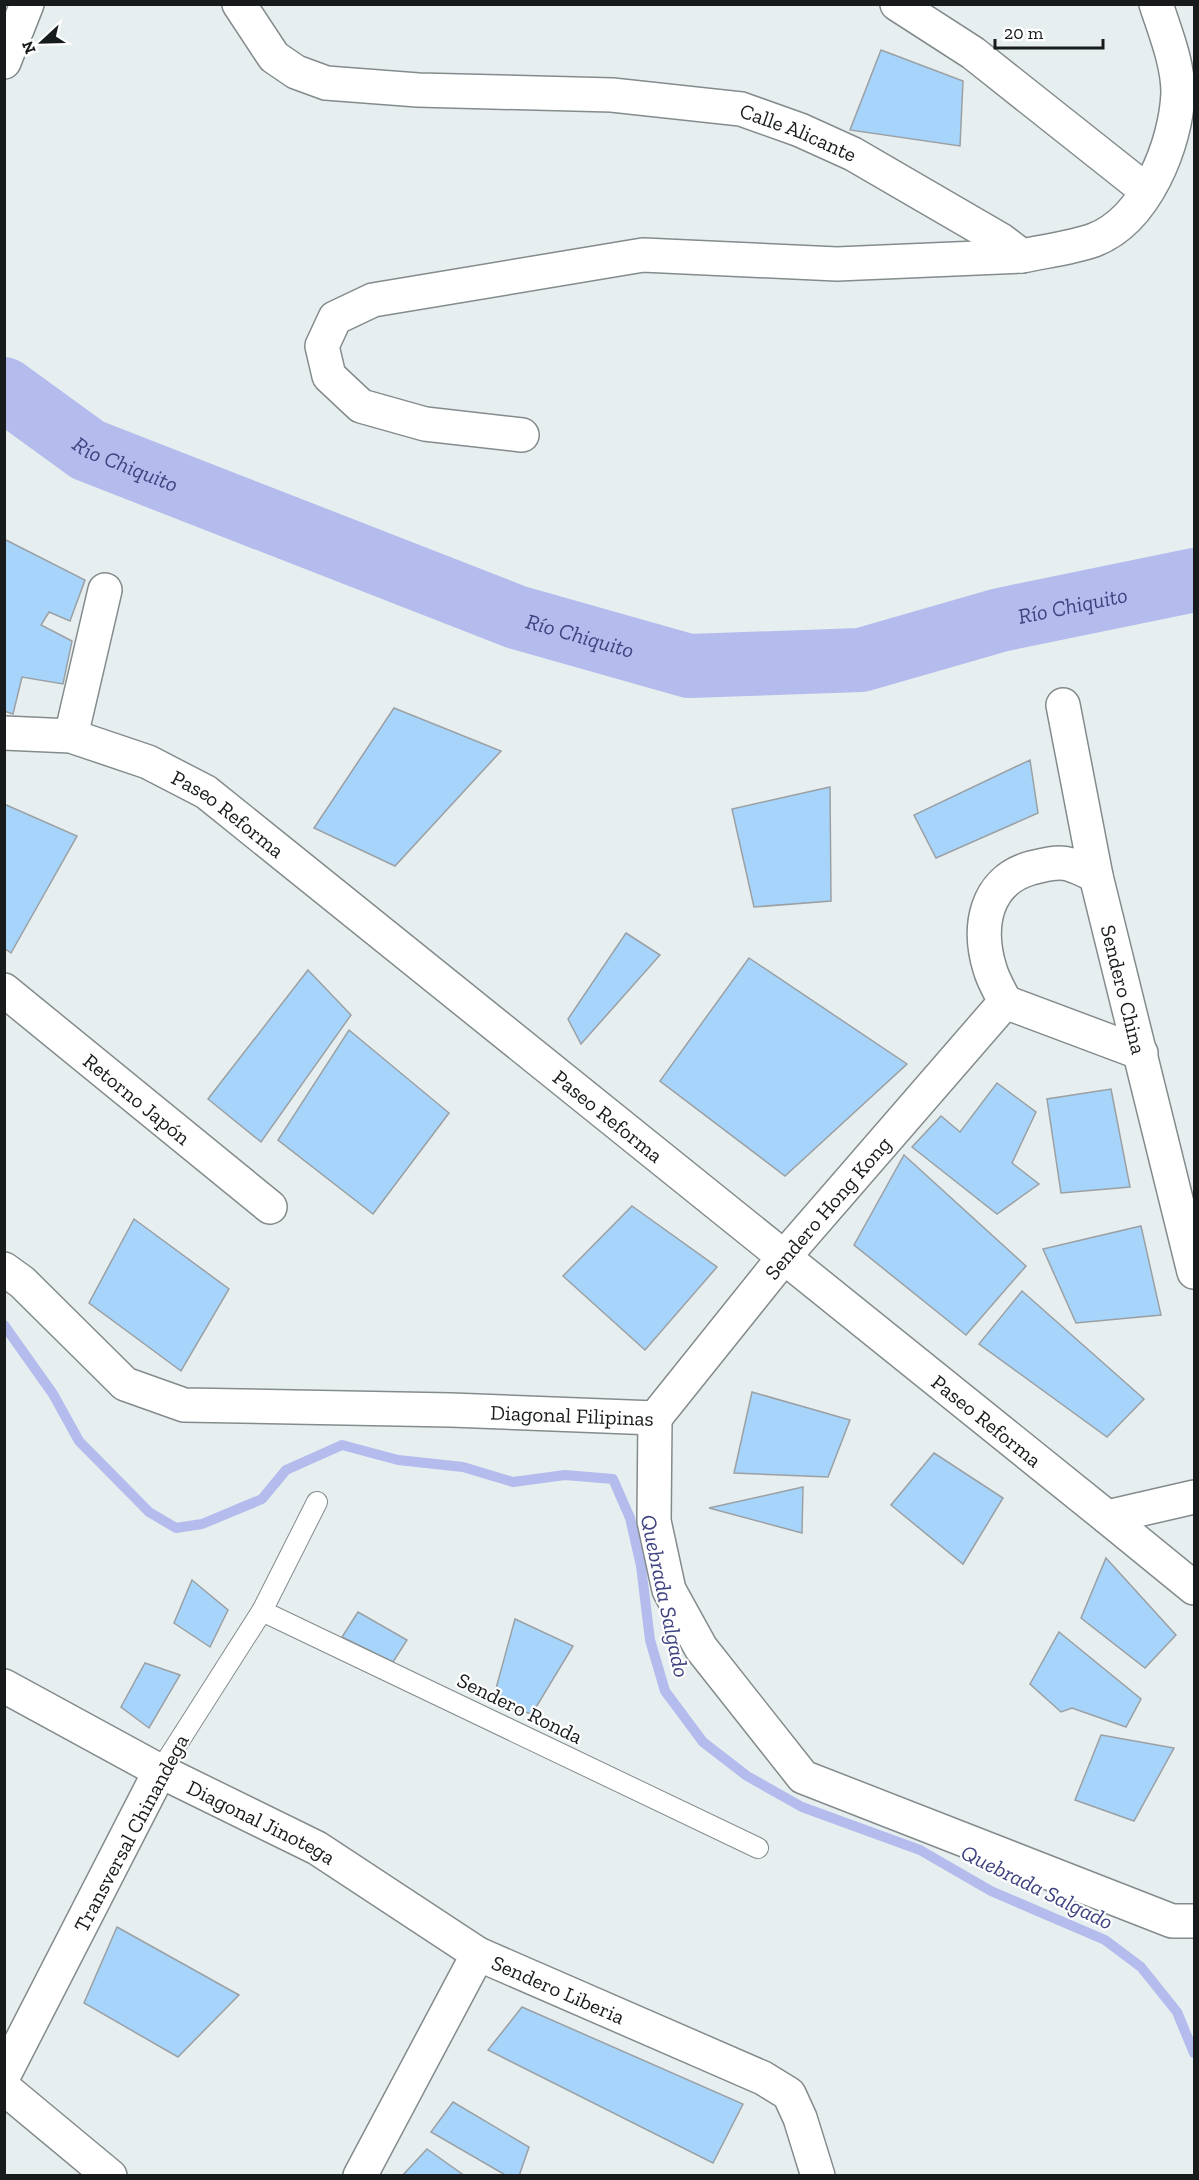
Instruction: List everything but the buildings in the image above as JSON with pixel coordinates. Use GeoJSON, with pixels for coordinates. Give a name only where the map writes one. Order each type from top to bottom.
{"type":"FeatureCollection","features":[{"type":"Feature","properties":{"kind":"street"},"geometry":{"type":"LineString","coordinates":[[4,62],[27,4]]}},
{"type":"Feature","properties":{"kind":"street","name":"Calle Alicante"},"geometry":{"type":"LineString","coordinates":[[239,4],[274,57],[296,72],[326,83],[418,90],[612,94],[741,109],[800,130],[853,154],[1001,240],[1022,256]]}},
{"type":"Feature","properties":{"kind":"street"},"geometry":{"type":"LineString","coordinates":[[897,4],[973,53],[1147,191]]}},
{"type":"Feature","properties":{"kind":"street"},"geometry":{"type":"LineString","coordinates":[[522,435],[425,424],[361,406],[329,376],[322,346],[335,318],[373,300],[643,255],[837,264],[1022,256],[1095,240],[1128,217],[1147,191],[1172,139],[1178,91],[1172,55],[1156,4]]}},
{"type":"Feature","properties":{"kind":"street"},"geometry":{"type":"LineString","coordinates":[[71,736],[105,590]]}},
{"type":"Feature","properties":{"kind":"street","name":"Sendero China"},"geometry":{"type":"LineString","coordinates":[[1063,705],[1096,876],[1194,1272]]}},
{"type":"Feature","properties":{"kind":"street","name":"Paseo Reforma"},"geometry":{"type":"LineString","coordinates":[[4,733],[71,736],[148,762],[206,792],[1107,1517]]}},
{"type":"Feature","properties":{"kind":"street"},"geometry":{"type":"LineString","coordinates":[[1096,876],[1069,862],[1020,872],[1000,885],[988,903],[984,935],[990,969],[1005,1002],[1141,1053]]}},
{"type":"Feature","properties":{"kind":"street","name":"Retorno Japón"},"geometry":{"type":"LineString","coordinates":[[4,990],[270,1207]]}},
{"type":"Feature","properties":{"kind":"street","name":"Sendero Hong Kong"},"geometry":{"type":"LineString","coordinates":[[655,1418],[784,1257],[1005,1002]]}},
{"type":"Feature","properties":{"kind":"street","name":"Diagonal Filipinas"},"geometry":{"type":"LineString","coordinates":[[4,1269],[22,1282],[125,1384],[184,1405],[451,1410],[655,1418],[654,1521],[669,1590],[701,1648],[803,1777],[1172,1921],[1194,1921]]}},
{"type":"Feature","properties":{"kind":"street"},"geometry":{"type":"LineString","coordinates":[[1107,1517],[1194,1497]]}},
{"type":"Feature","properties":{"kind":"street"},"geometry":{"type":"LineString","coordinates":[[1107,1517],[1194,1588]]}},
{"type":"Feature","properties":{"kind":"street","name":"Diagonal Jinotega"},"geometry":{"type":"LineString","coordinates":[[4,1686],[160,1771],[317,1848],[478,1954]]}},
{"type":"Feature","properties":{"kind":"street","name":"Transversal Chinandega"},"geometry":{"type":"LineString","coordinates":[[4,2075],[160,1771]]}},
{"type":"Feature","properties":{"kind":"street","name":"Sendero Liberia"},"geometry":{"type":"LineString","coordinates":[[360,2175],[478,1954],[772,2083],[789,2094],[800,2118],[818,2175]]}},
{"type":"Feature","properties":{"kind":"street"},"geometry":{"type":"LineString","coordinates":[[4,2088],[110,2175]]}},
{"type":"Feature","properties":{"kind":"lane","name":"Transversal Chinandega"},"geometry":{"type":"LineString","coordinates":[[160,1771],[262,1611],[317,1502]]}},
{"type":"Feature","properties":{"kind":"lane","name":"Sendero Ronda"},"geometry":{"type":"LineString","coordinates":[[262,1611],[758,1848]]}},
{"type":"Feature","properties":{"kind":"waterway","name":"Río Chiquito"},"geometry":{"type":"LineString","coordinates":[[4,389],[88,450],[516,617],[689,666],[861,660],[1000,620],[1194,580]]}},
{"type":"Feature","properties":{"kind":"waterway","name":"Quebrada Salgado"},"geometry":{"type":"LineString","coordinates":[[4,1325],[53,1394],[79,1441],[149,1512],[176,1528],[202,1524],[262,1499],[286,1470],[342,1445],[398,1460],[463,1467],[513,1482],[565,1475],[613,1479],[630,1518],[641,1566],[650,1640],[665,1691],[703,1742],[747,1776],[802,1807],[920,1850],[991,1891],[1105,1940],[1141,1967],[1177,2012],[1194,2053]]}}]}
